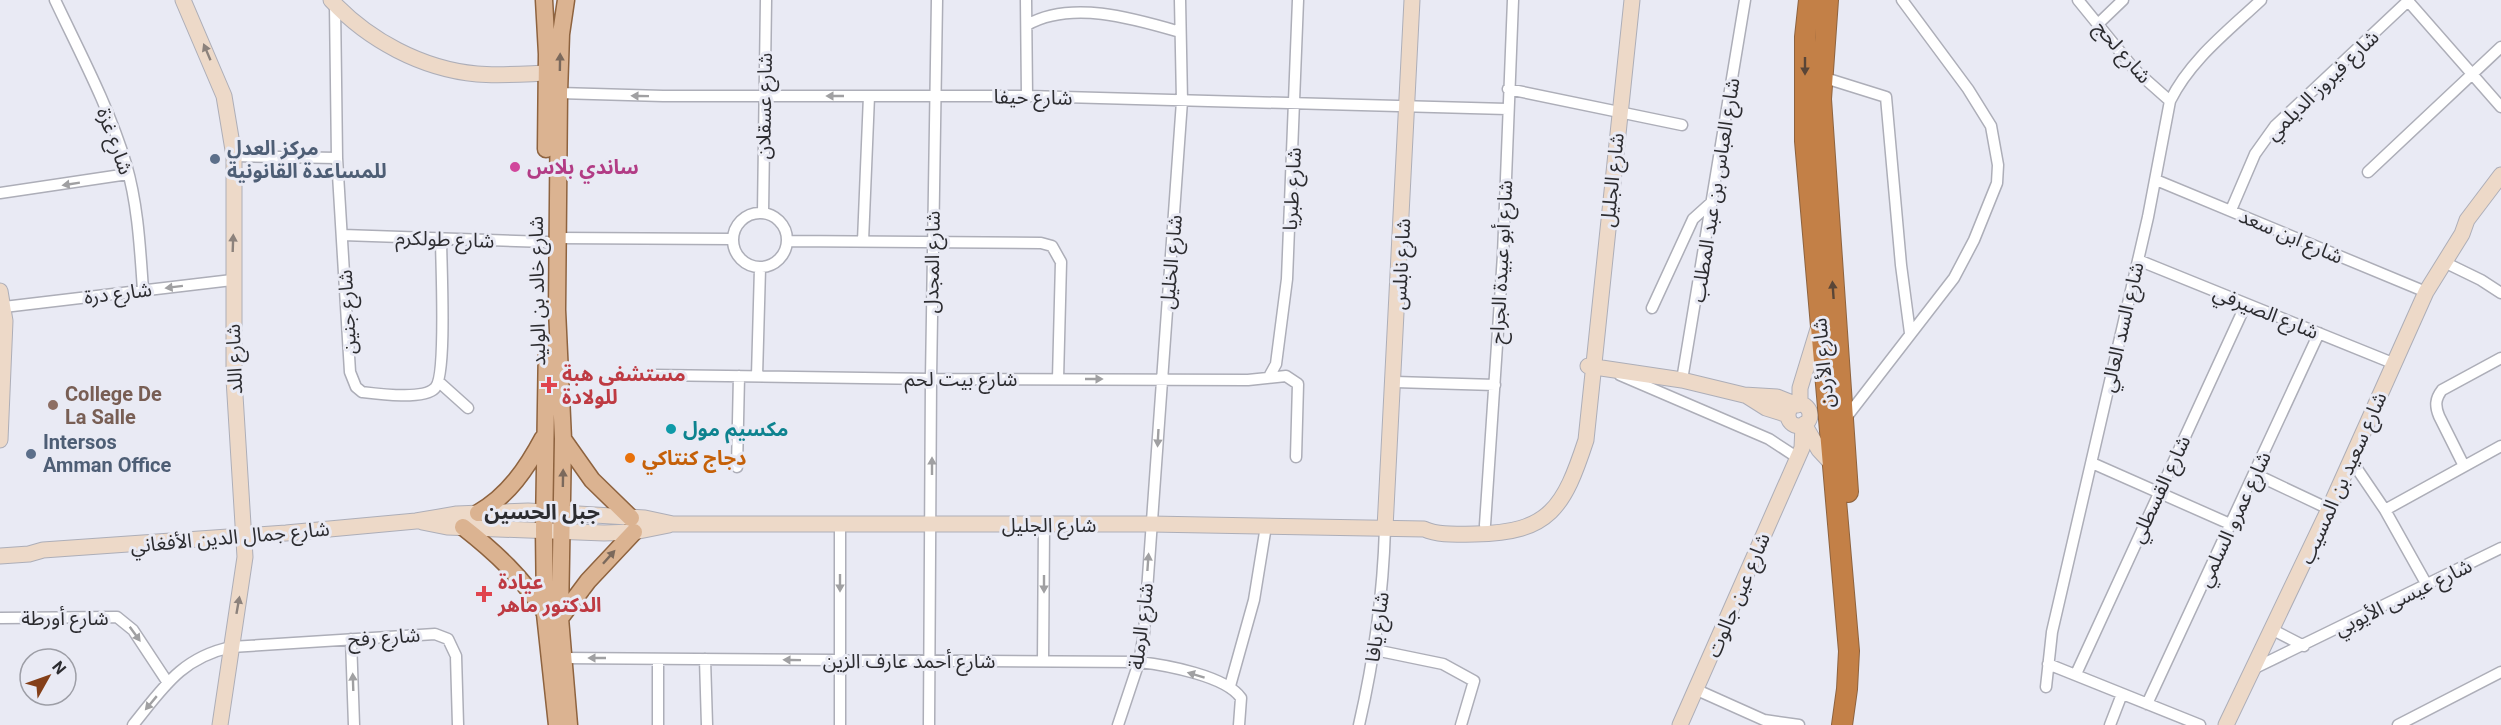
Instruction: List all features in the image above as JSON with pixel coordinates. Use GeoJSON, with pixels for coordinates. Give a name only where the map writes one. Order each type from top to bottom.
{"type":"FeatureCollection","features":[{"type":"Feature","properties":{"kind":"highway","name":"شارع الأردن"},"geometry":{"type":"LineString","coordinates":[[1809,0],[1805,37],[1805,141],[1819,326],[1849,651],[1842,725]]}},
{"type":"Feature","properties":{"kind":"highway","name":"شارع الأردن"},"geometry":{"type":"LineString","coordinates":[[1828,0],[1822,77],[1854,570],[1856,684],[1852,725]]}},
{"type":"Feature","properties":{"kind":"main road","name":"شارع خالد بن الوليد"},"geometry":{"type":"LineString","coordinates":[[544,0],[552,240],[563,439],[562,531],[553,616],[562,658],[569,725]]}},
{"type":"Feature","properties":{"kind":"main road","name":"شارع خالد بن الوليد"},"geometry":{"type":"LineString","coordinates":[[557,725],[553,616],[544,512],[552,240],[561,33],[566,0]]}},
{"type":"Feature","properties":{"kind":"main road"},"geometry":{"type":"LineString","coordinates":[[477,513],[489,507],[518,478],[545,435]]}},
{"type":"Feature","properties":{"kind":"main road"},"geometry":{"type":"LineString","coordinates":[[463,527],[510,567],[553,616],[588,581],[632,525],[596,485],[563,439]]}},
{"type":"Feature","properties":{"kind":"street","name":"شارع غزة"},"geometry":{"type":"LineString","coordinates":[[55,0],[111,124],[129,174],[140,239],[143,290]]}},
{"type":"Feature","properties":{"kind":"street","name":"شارع اللد"},"geometry":{"type":"LineString","coordinates":[[183,0],[224,96],[234,156],[232,280],[234,379],[245,535],[245,567],[220,725]]}},
{"type":"Feature","properties":{"kind":"street","name":"شارع عسقلان"},"geometry":{"type":"LineString","coordinates":[[763,213],[766,0]]}},
{"type":"Feature","properties":{"kind":"street","name":"شارع المجدل"},"geometry":{"type":"LineString","coordinates":[[929,725],[932,524],[931,379],[937,0]]}},
{"type":"Feature","properties":{"kind":"street"},"geometry":{"type":"LineString","coordinates":[[1026,0],[1027,96]]}},
{"type":"Feature","properties":{"kind":"street","name":"شارع الخليل"},"geometry":{"type":"LineString","coordinates":[[1151,524],[1182,101],[1180,0]]}},
{"type":"Feature","properties":{"kind":"street","name":"شارع طبريا"},"geometry":{"type":"LineString","coordinates":[[1270,375],[1276,364],[1287,279],[1296,103],[1298,0]]}},
{"type":"Feature","properties":{"kind":"street","name":"شارع نابلس"},"geometry":{"type":"LineString","coordinates":[[1385,528],[1395,382],[1412,0]]}},
{"type":"Feature","properties":{"kind":"street","name":"شارع أبو عبيدة الجراح"},"geometry":{"type":"LineString","coordinates":[[1485,525],[1503,255],[1513,0]]}},
{"type":"Feature","properties":{"kind":"street","name":"شارع الجليل"},"geometry":{"type":"LineString","coordinates":[[562,531],[673,524],[1151,524],[1424,529],[1450,534],[1507,532],[1527,528],[1543,518],[1560,502],[1578,463],[1589,422],[1632,0]]}},
{"type":"Feature","properties":{"kind":"street","name":"شارع العباس بن عبد المطلب"},"geometry":{"type":"LineString","coordinates":[[1682,380],[1746,0]]}},
{"type":"Feature","properties":{"kind":"street"},"geometry":{"type":"LineString","coordinates":[[1844,421],[1954,278],[1994,196],[1998,165],[1991,126],[1902,0]]}},
{"type":"Feature","properties":{"kind":"street","name":"شارع لحج"},"geometry":{"type":"LineString","coordinates":[[2078,0],[2135,70],[2170,101]]}},
{"type":"Feature","properties":{"kind":"street"},"geometry":{"type":"LineString","coordinates":[[2098,24],[2123,0]]}},
{"type":"Feature","properties":{"kind":"street","name":"شارع السد العالي"},"geometry":{"type":"LineString","coordinates":[[2046,687],[2052,632],[2156,180],[2170,101],[2190,69],[2261,0]]}},
{"type":"Feature","properties":{"kind":"street"},"geometry":{"type":"LineString","coordinates":[[2409,1],[2501,107]]}},
{"type":"Feature","properties":{"kind":"street","name":"شارع فيروز الديلمي"},"geometry":{"type":"LineString","coordinates":[[2231,210],[2255,154],[2275,126],[2409,1]]}},
{"type":"Feature","properties":{"kind":"street"},"geometry":{"type":"LineString","coordinates":[[333,2],[360,27],[379,40],[441,68],[478,74],[546,73]]}},
{"type":"Feature","properties":{"kind":"street","name":"شارع جنين"},"geometry":{"type":"LineString","coordinates":[[333,2],[337,159],[350,372],[356,387],[373,393],[422,394],[435,388],[439,382]]}},
{"type":"Feature","properties":{"kind":"street"},"geometry":{"type":"LineString","coordinates":[[1027,25],[1048,11],[1084,8],[1099,9],[1180,32]]}},
{"type":"Feature","properties":{"kind":"street"},"geometry":{"type":"LineString","coordinates":[[2368,172],[2501,47]]}},
{"type":"Feature","properties":{"kind":"street"},"geometry":{"type":"LineString","coordinates":[[1822,77],[1886,97],[1901,265],[1910,333]]}},
{"type":"Feature","properties":{"kind":"street"},"geometry":{"type":"LineString","coordinates":[[1508,89],[1619,110],[1682,125]]}},
{"type":"Feature","properties":{"kind":"street","name":"شارع حيفا"},"geometry":{"type":"LineString","coordinates":[[559,93],[1027,96],[1507,109]]}},
{"type":"Feature","properties":{"kind":"street"},"geometry":{"type":"LineString","coordinates":[[863,241],[869,96]]}},
{"type":"Feature","properties":{"kind":"street"},"geometry":{"type":"LineString","coordinates":[[234,156],[337,159]]}},
{"type":"Feature","properties":{"kind":"street"},"geometry":{"type":"LineString","coordinates":[[0,193],[129,174]]}},
{"type":"Feature","properties":{"kind":"street","name":"شارع سعيد بن المسيب"},"geometry":{"type":"LineString","coordinates":[[2226,725],[2329,509],[2426,292],[2462,234],[2467,220],[2501,175]]}},
{"type":"Feature","properties":{"kind":"street","name":"شارع ابن سعد"},"geometry":{"type":"LineString","coordinates":[[2156,180],[2426,292]]}},
{"type":"Feature","properties":{"kind":"street","name":"شارع سعيد بن المسيب"},"geometry":{"type":"LineString","coordinates":[[2462,234],[2473,225],[2501,189]]}},
{"type":"Feature","properties":{"kind":"street"},"geometry":{"type":"LineString","coordinates":[[1652,308],[1693,219],[1713,201]]}},
{"type":"Feature","properties":{"kind":"street"},"geometry":{"type":"LineString","coordinates":[[763,213],[781,222],[788,241],[783,257],[776,263],[760,268],[749,266],[740,259],[734,249],[732,239],[735,228],[742,219],[752,214],[763,213]]}},
{"type":"Feature","properties":{"kind":"street","name":"شارع طولكرم"},"geometry":{"type":"LineString","coordinates":[[343,235],[441,240],[732,239]]}},
{"type":"Feature","properties":{"kind":"street"},"geometry":{"type":"LineString","coordinates":[[441,240],[442,351],[439,382],[468,408]]}},
{"type":"Feature","properties":{"kind":"street"},"geometry":{"type":"LineString","coordinates":[[788,241],[1041,243],[1052,246],[1061,262],[1062,279],[1058,379]]}},
{"type":"Feature","properties":{"kind":"street","name":"شارع الصيرفي"},"geometry":{"type":"LineString","coordinates":[[2138,260],[2394,364]]}},
{"type":"Feature","properties":{"kind":"street"},"geometry":{"type":"LineString","coordinates":[[2444,262],[2481,280],[2501,293]]}},
{"type":"Feature","properties":{"kind":"street"},"geometry":{"type":"LineString","coordinates":[[757,376],[760,268]]}},
{"type":"Feature","properties":{"kind":"street","name":"شارع درة"},"geometry":{"type":"LineString","coordinates":[[4,307],[232,280]]}},
{"type":"Feature","properties":{"kind":"street"},"geometry":{"type":"LineString","coordinates":[[0,291],[4,307],[0,440]]}},
{"type":"Feature","properties":{"kind":"street","name":"شارع القسطلي"},"geometry":{"type":"LineString","coordinates":[[2076,674],[2246,304]]}},
{"type":"Feature","properties":{"kind":"street","name":"شارع عين جالوت"},"geometry":{"type":"LineString","coordinates":[[1680,725],[1803,444],[1798,416],[1800,388],[1819,326]]}},
{"type":"Feature","properties":{"kind":"street","name":"شارع عمرو السلمي"},"geometry":{"type":"LineString","coordinates":[[2147,704],[2319,333]]}},
{"type":"Feature","properties":{"kind":"street"},"geometry":{"type":"LineString","coordinates":[[2464,466],[2436,409],[2437,396],[2442,390],[2501,358]]}},
{"type":"Feature","properties":{"kind":"street"},"geometry":{"type":"LineString","coordinates":[[1595,366],[1682,380],[1744,395],[1777,397],[1798,416],[1819,450],[1832,464]]}},
{"type":"Feature","properties":{"kind":"street"},"geometry":{"type":"LineString","coordinates":[[1595,366],[1770,439],[1795,459]]}},
{"type":"Feature","properties":{"kind":"street","name":"شارع الجليل"},"geometry":{"type":"LineString","coordinates":[[1424,529],[1439,525],[1518,523],[1533,516],[1554,500],[1573,459],[1595,366]]}},
{"type":"Feature","properties":{"kind":"street","name":"شارع بيت لحم"},"geometry":{"type":"LineString","coordinates":[[652,375],[1248,380],[1270,375]]}},
{"type":"Feature","properties":{"kind":"street"},"geometry":{"type":"LineString","coordinates":[[1270,375],[1286,376],[1298,384],[1296,457]]}},
{"type":"Feature","properties":{"kind":"street"},"geometry":{"type":"LineString","coordinates":[[737,467],[739,376]]}},
{"type":"Feature","properties":{"kind":"street"},"geometry":{"type":"LineString","coordinates":[[1395,382],[1495,385]]}},
{"type":"Feature","properties":{"kind":"street"},"geometry":{"type":"LineString","coordinates":[[2385,510],[2501,446]]}},
{"type":"Feature","properties":{"kind":"street"},"geometry":{"type":"LineString","coordinates":[[2351,460],[2385,510],[2427,585]]}},
{"type":"Feature","properties":{"kind":"street"},"geometry":{"type":"LineString","coordinates":[[2092,463],[2230,524]]}},
{"type":"Feature","properties":{"kind":"street"},"geometry":{"type":"LineString","coordinates":[[2255,474],[2329,509]]}},
{"type":"Feature","properties":{"kind":"street","name":"شارع جمال الدين الأفغاني"},"geometry":{"type":"LineString","coordinates":[[0,556],[30,554],[43,550],[245,535],[477,513],[562,513]]}},
{"type":"Feature","properties":{"kind":"street","name":"شارع الجليل"},"geometry":{"type":"LineString","coordinates":[[562,513],[632,525]]}},
{"type":"Feature","properties":{"kind":"street","name":"شارع جمال الدين الأفغاني"},"geometry":{"type":"LineString","coordinates":[[416,520],[438,526],[562,531]]}},
{"type":"Feature","properties":{"kind":"street"},"geometry":{"type":"LineString","coordinates":[[840,524],[840,725]]}},
{"type":"Feature","properties":{"kind":"street","name":"شارع الرملة"},"geometry":{"type":"LineString","coordinates":[[1118,725],[1140,662],[1151,524]]}},
{"type":"Feature","properties":{"kind":"street"},"geometry":{"type":"LineString","coordinates":[[1043,661],[1044,525]]}},
{"type":"Feature","properties":{"kind":"street"},"geometry":{"type":"LineString","coordinates":[[1239,725],[1241,698],[1230,686],[1254,600],[1266,526]]}},
{"type":"Feature","properties":{"kind":"street","name":"شارع يافا"},"geometry":{"type":"LineString","coordinates":[[1359,725],[1375,650],[1383,581],[1385,528]]}},
{"type":"Feature","properties":{"kind":"street","name":"شارع جمال الدين الأفغاني"},"geometry":{"type":"LineString","coordinates":[[0,546],[30,546],[43,550]]}},
{"type":"Feature","properties":{"kind":"street","name":"شارع عيسى الأيوبي"},"geometry":{"type":"LineString","coordinates":[[2255,668],[2501,548]]}},
{"type":"Feature","properties":{"kind":"street","name":"شارع أورطة"},"geometry":{"type":"LineString","coordinates":[[0,618],[117,617],[133,630],[168,683]]}},
{"type":"Feature","properties":{"kind":"street"},"geometry":{"type":"LineString","coordinates":[[2273,630],[2304,646]]}},
{"type":"Feature","properties":{"kind":"street","name":"شارع رفح"},"geometry":{"type":"LineString","coordinates":[[133,725],[168,683],[196,658],[231,648],[435,634],[448,639],[456,656],[458,725]]}},
{"type":"Feature","properties":{"kind":"street"},"geometry":{"type":"LineString","coordinates":[[351,639],[354,725]]}},
{"type":"Feature","properties":{"kind":"street"},"geometry":{"type":"LineString","coordinates":[[1375,650],[1443,664],[1474,681],[1461,725]]}},
{"type":"Feature","properties":{"kind":"street","name":"شارع أحمد عارف الزين"},"geometry":{"type":"LineString","coordinates":[[562,658],[1140,662],[1163,665],[1230,686]]}},
{"type":"Feature","properties":{"kind":"street"},"geometry":{"type":"LineString","coordinates":[[658,658],[658,725]]}},
{"type":"Feature","properties":{"kind":"street"},"geometry":{"type":"LineString","coordinates":[[705,659],[707,725]]}},
{"type":"Feature","properties":{"kind":"street"},"geometry":{"type":"LineString","coordinates":[[2048,664],[2200,725]]}},
{"type":"Feature","properties":{"kind":"street"},"geometry":{"type":"LineString","coordinates":[[2398,725],[2501,672]]}},
{"type":"Feature","properties":{"kind":"street"},"geometry":{"type":"LineString","coordinates":[[1697,690],[1764,720],[1799,725]]}},
{"type":"Feature","properties":{"kind":"street"},"geometry":{"type":"LineString","coordinates":[[2110,725],[2122,694]]}},
{"type":"Feature","properties":{"kind":"place","name":"مركز العدل للمساعدة القانونية"},"geometry":{"type":"Point","coordinates":[215,159]}},
{"type":"Feature","properties":{"kind":"place","name":"ساندي بلاس"},"geometry":{"type":"Point","coordinates":[515,167]}},
{"type":"Feature","properties":{"kind":"place","name":"مستشفى هبة للولادة"},"geometry":{"type":"Point","coordinates":[549,385]}},
{"type":"Feature","properties":{"kind":"place","name":"College De La Salle"},"geometry":{"type":"Point","coordinates":[53,405]}},
{"type":"Feature","properties":{"kind":"place","name":"مكسيم مول"},"geometry":{"type":"Point","coordinates":[671,429]}},
{"type":"Feature","properties":{"kind":"place","name":"Intersos Amman Office"},"geometry":{"type":"Point","coordinates":[31,454]}},
{"type":"Feature","properties":{"kind":"place","name":"دجاج كنتاكي"},"geometry":{"type":"Point","coordinates":[630,458]}},
{"type":"Feature","properties":{"kind":"place","name":"عيادة الدكتور ماهر"},"geometry":{"type":"Point","coordinates":[484,594]}},
{"type":"Feature","properties":{"kind":"district","name":"جبل الحسين"},"geometry":{"type":"Point","coordinates":[542,512]}}]}
